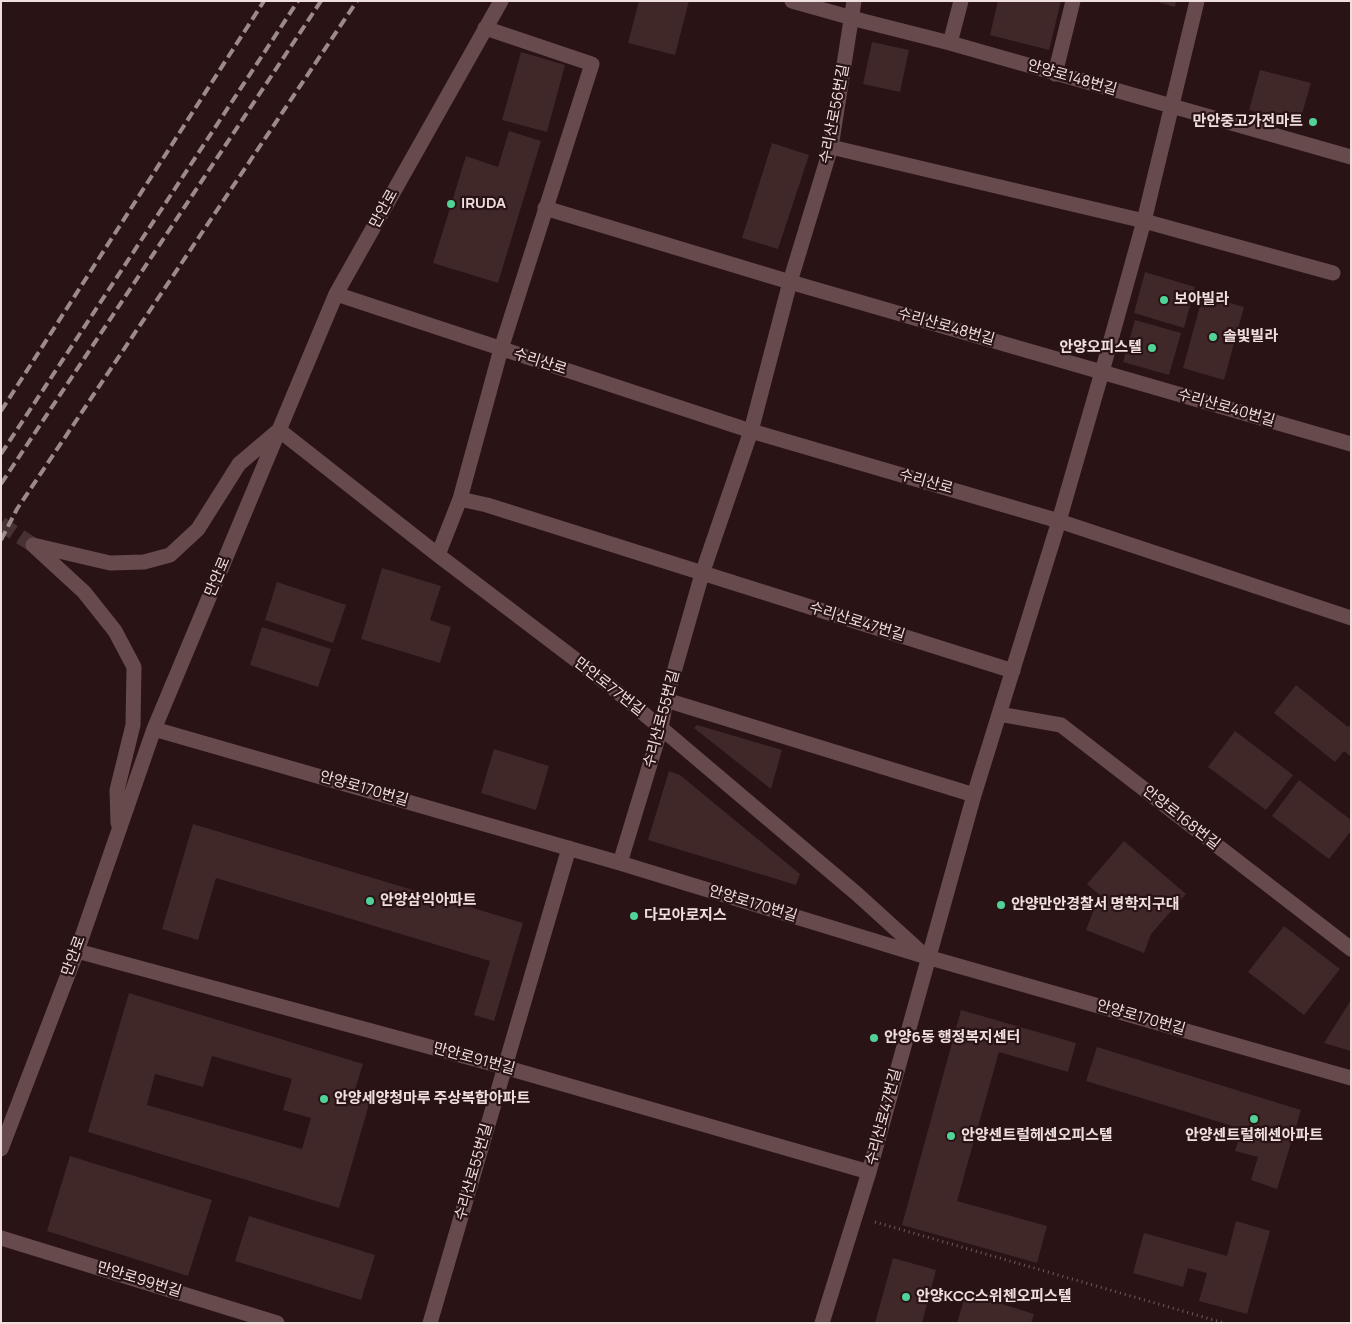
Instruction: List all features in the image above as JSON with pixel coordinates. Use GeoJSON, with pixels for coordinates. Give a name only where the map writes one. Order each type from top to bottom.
{"type":"FeatureCollection","features":[{"type":"Feature","properties":{"kind":"street","name":"만안로"},"geometry":{"type":"LineString","coordinates":[[1,1149],[77,951],[154,729],[336,294],[501,1]]}},
{"type":"Feature","properties":{"kind":"street","name":"안양로148번길"},"geometry":{"type":"LineString","coordinates":[[792,1],[950,43],[1351,157]]}},
{"type":"Feature","properties":{"kind":"street","name":"수리산로56번길"},"geometry":{"type":"LineString","coordinates":[[751,431],[790,282],[831,147],[854,1]]}},
{"type":"Feature","properties":{"kind":"street"},"geometry":{"type":"LineString","coordinates":[[950,43],[961,1]]}},
{"type":"Feature","properties":{"kind":"street"},"geometry":{"type":"LineString","coordinates":[[1055,74],[1073,1]]}},
{"type":"Feature","properties":{"kind":"street"},"geometry":{"type":"LineString","coordinates":[[1059,521],[1144,221],[1197,1]]}},
{"type":"Feature","properties":{"kind":"street"},"geometry":{"type":"LineString","coordinates":[[485,28],[592,64],[501,349]]}},
{"type":"Feature","properties":{"kind":"street"},"geometry":{"type":"LineString","coordinates":[[831,147],[1144,221],[1333,274]]}},
{"type":"Feature","properties":{"kind":"street"},"geometry":{"type":"LineString","coordinates":[[545,208],[790,282]]}},
{"type":"Feature","properties":{"kind":"street","name":"수리산로48번길"},"geometry":{"type":"LineString","coordinates":[[790,282],[1102,372]]}},
{"type":"Feature","properties":{"kind":"street","name":"수리산로"},"geometry":{"type":"LineString","coordinates":[[336,294],[751,431],[1059,521],[1350,616]]}},
{"type":"Feature","properties":{"kind":"street","name":"수리산로"},"geometry":{"type":"LineString","coordinates":[[438,555],[460,498],[501,349]]}},
{"type":"Feature","properties":{"kind":"street","name":"수리산로40번길"},"geometry":{"type":"LineString","coordinates":[[1102,372],[1351,444]]}},
{"type":"Feature","properties":{"kind":"street"},"geometry":{"type":"LineString","coordinates":[[118,834],[117,790],[133,725],[134,667],[115,632],[84,592],[32,545],[110,563],[144,562],[170,555],[198,529],[240,464],[279,430]]}},
{"type":"Feature","properties":{"kind":"street","name":"만안로77번길"},"geometry":{"type":"LineString","coordinates":[[279,430],[661,728],[928,957]]}},
{"type":"Feature","properties":{"kind":"street","name":"수리산로55번길"},"geometry":{"type":"LineString","coordinates":[[620,863],[661,728],[666,700],[702,574],[751,431]]}},
{"type":"Feature","properties":{"kind":"street"},"geometry":{"type":"LineString","coordinates":[[460,498],[702,574]]}},
{"type":"Feature","properties":{"kind":"street","name":"수리산로47번길"},"geometry":{"type":"LineString","coordinates":[[822,1323],[869,1172],[974,795],[1059,521]]}},
{"type":"Feature","properties":{"kind":"street","name":"수리산로47번길"},"geometry":{"type":"LineString","coordinates":[[702,574],[1012,671]]}},
{"type":"Feature","properties":{"kind":"street"},"geometry":{"type":"LineString","coordinates":[[666,700],[974,795]]}},
{"type":"Feature","properties":{"kind":"street","name":"안양로168번길"},"geometry":{"type":"LineString","coordinates":[[999,714],[1061,725],[1351,949]]}},
{"type":"Feature","properties":{"kind":"street","name":"안양로170번길"},"geometry":{"type":"LineString","coordinates":[[154,729],[620,863],[928,957],[1351,1078]]}},
{"type":"Feature","properties":{"kind":"street","name":"수리산로55번길"},"geometry":{"type":"LineString","coordinates":[[430,1323],[569,848]]}},
{"type":"Feature","properties":{"kind":"street","name":"만안로91번길"},"geometry":{"type":"LineString","coordinates":[[77,951],[504,1067],[869,1172]]}},
{"type":"Feature","properties":{"kind":"street","name":"만안로99번길"},"geometry":{"type":"LineString","coordinates":[[1,1238],[277,1323]]}},
{"type":"Feature","properties":{"kind":"path"},"geometry":{"type":"LineString","coordinates":[[855,1216],[1224,1323]]}},
{"type":"Feature","properties":{"kind":"building"},"geometry":{"type":"Polygon","coordinates":[[[639,1],[689,1],[675,55],[628,43],[639,1]]]}},
{"type":"Feature","properties":{"kind":"building"},"geometry":{"type":"Polygon","coordinates":[[[998,1],[1061,1],[1049,50],[990,35],[998,1]]]}},
{"type":"Feature","properties":{"kind":"building"},"geometry":{"type":"Polygon","coordinates":[[[1154,1],[1176,1],[1175,7],[1154,1]]]}},
{"type":"Feature","properties":{"kind":"building"},"geometry":{"type":"Polygon","coordinates":[[[872,42],[909,50],[900,92],[863,84],[872,42]]]}},
{"type":"Feature","properties":{"kind":"building"},"geometry":{"type":"Polygon","coordinates":[[[521,52],[565,65],[547,132],[502,120],[521,52]]]}},
{"type":"Feature","properties":{"kind":"building"},"geometry":{"type":"Polygon","coordinates":[[[1260,70],[1311,83],[1299,124],[1249,110],[1260,70]]]}},
{"type":"Feature","properties":{"kind":"building"},"geometry":{"type":"Polygon","coordinates":[[[509,131],[541,141],[498,283],[433,263],[466,156],[498,167],[509,131]]]}},
{"type":"Feature","properties":{"kind":"building"},"geometry":{"type":"Polygon","coordinates":[[[772,143],[809,155],[778,249],[742,238],[772,143]]]}},
{"type":"Feature","properties":{"kind":"building","name":"보아빌라"},"geometry":{"type":"Polygon","coordinates":[[[1145,272],[1195,287],[1184,328],[1134,313],[1145,272]]]}},
{"type":"Feature","properties":{"kind":"building","name":"솔빛빌라"},"geometry":{"type":"Polygon","coordinates":[[[1203,295],[1244,307],[1224,380],[1183,368],[1203,295]]]}},
{"type":"Feature","properties":{"kind":"building","name":"안양오피스텔"},"geometry":{"type":"Polygon","coordinates":[[[1135,320],[1181,333],[1169,375],[1123,362],[1135,320]]]}},
{"type":"Feature","properties":{"kind":"building"},"geometry":{"type":"Polygon","coordinates":[[[382,568],[441,586],[430,620],[451,627],[440,663],[361,639],[382,568]]]}},
{"type":"Feature","properties":{"kind":"building"},"geometry":{"type":"Polygon","coordinates":[[[277,582],[346,605],[333,643],[265,620],[277,582]]]}},
{"type":"Feature","properties":{"kind":"building"},"geometry":{"type":"Polygon","coordinates":[[[262,627],[331,649],[318,687],[250,665],[262,627]]]}},
{"type":"Feature","properties":{"kind":"building"},"geometry":{"type":"Polygon","coordinates":[[[1296,685],[1348,727],[1351,724],[1351,757],[1344,751],[1335,762],[1274,713],[1296,685]]]}},
{"type":"Feature","properties":{"kind":"building"},"geometry":{"type":"Polygon","coordinates":[[[697,725],[782,750],[771,789],[694,728],[697,725]]]}},
{"type":"Feature","properties":{"kind":"building"},"geometry":{"type":"Polygon","coordinates":[[[1235,731],[1293,775],[1266,810],[1208,767],[1235,731]]]}},
{"type":"Feature","properties":{"kind":"building"},"geometry":{"type":"Polygon","coordinates":[[[494,749],[549,766],[536,810],[481,793],[494,749]]]}},
{"type":"Feature","properties":{"kind":"building"},"geometry":{"type":"Polygon","coordinates":[[[669,771],[680,775],[800,874],[796,885],[648,840],[669,771]]]}},
{"type":"Feature","properties":{"kind":"building"},"geometry":{"type":"Polygon","coordinates":[[[1299,780],[1351,820],[1351,831],[1329,859],[1272,816],[1299,780]]]}},
{"type":"Feature","properties":{"kind":"building","name":"안양삼익아파트"},"geometry":{"type":"Polygon","coordinates":[[[193,824],[523,923],[494,1021],[474,1015],[490,961],[216,878],[198,940],[162,929],[193,824]]]}},
{"type":"Feature","properties":{"kind":"building"},"geometry":{"type":"Polygon","coordinates":[[[1124,841],[1186,894],[1151,934],[1144,953],[1086,930],[1094,909],[1103,898],[1087,884],[1124,841]]]}},
{"type":"Feature","properties":{"kind":"building"},"geometry":{"type":"Polygon","coordinates":[[[1284,926],[1340,969],[1304,1015],[1248,972],[1284,926]]]}},
{"type":"Feature","properties":{"kind":"building","name":"안양세양청마루 주상복합아파트"},"geometry":{"type":"Polygon","coordinates":[[[129,993],[363,1064],[353,1096],[370,1101],[339,1208],[88,1132],[129,993]],[[212,1056],[203,1087],[155,1074],[147,1105],[302,1149],[311,1118],[283,1110],[292,1079],[212,1056]]]}},
{"type":"Feature","properties":{"kind":"building"},"geometry":{"type":"Polygon","coordinates":[[[1351,1000],[1351,1051],[1324,1043],[1351,1000]]]}},
{"type":"Feature","properties":{"kind":"building","name":"안양센트럴헤센오피스텔"},"geometry":{"type":"Polygon","coordinates":[[[961,1010],[1076,1043],[1068,1072],[999,1052],[957,1201],[1047,1226],[1037,1263],[902,1225],[961,1010]]]}},
{"type":"Feature","properties":{"kind":"building","name":"안양센트럴헤센아파트"},"geometry":{"type":"Polygon","coordinates":[[[1097,1047],[1301,1110],[1277,1189],[1251,1180],[1258,1157],[1235,1151],[1242,1129],[1086,1081],[1097,1047]]]}},
{"type":"Feature","properties":{"kind":"building"},"geometry":{"type":"Polygon","coordinates":[[[70,1156],[212,1200],[188,1276],[47,1231],[70,1156]]]}},
{"type":"Feature","properties":{"kind":"building"},"geometry":{"type":"Polygon","coordinates":[[[249,1216],[375,1255],[361,1300],[235,1261],[249,1216]]]}},
{"type":"Feature","properties":{"kind":"building"},"geometry":{"type":"Polygon","coordinates":[[[1236,1221],[1270,1231],[1247,1314],[1199,1301],[1207,1273],[1188,1268],[1183,1287],[1133,1273],[1144,1233],[1227,1256],[1236,1221]]]}},
{"type":"Feature","properties":{"kind":"building","name":"안양KCC스위첸오피스텔"},"geometry":{"type":"Polygon","coordinates":[[[893,1258],[936,1270],[922,1323],[875,1323],[893,1258]]]}},
{"type":"Feature","properties":{"kind":"building"},"geometry":{"type":"Polygon","coordinates":[[[966,1293],[1034,1314],[1031,1323],[957,1323],[966,1293]]]}},
{"type":"Feature","properties":{"kind":"tunnel"},"geometry":{"type":"LineString","coordinates":[[1,524],[33,545]]}},
{"type":"Feature","properties":{"kind":"railway"},"geometry":{"type":"LineString","coordinates":[[1,411],[264,1]]}},
{"type":"Feature","properties":{"kind":"railway"},"geometry":{"type":"LineString","coordinates":[[1,454],[298,1]]}},
{"type":"Feature","properties":{"kind":"railway"},"geometry":{"type":"LineString","coordinates":[[1,484],[321,1]]}},
{"type":"Feature","properties":{"kind":"railway"},"geometry":{"type":"LineString","coordinates":[[1,540],[17,509],[357,1]]}},
{"type":"Feature","properties":{"kind":"place","name":"만안중고가전마트"},"geometry":{"type":"Point","coordinates":[1313,122]}},
{"type":"Feature","properties":{"kind":"place","name":"IRUDA"},"geometry":{"type":"Point","coordinates":[451,204]}},
{"type":"Feature","properties":{"kind":"place","name":"보아빌라"},"geometry":{"type":"Point","coordinates":[1164,300]}},
{"type":"Feature","properties":{"kind":"place","name":"솔빛빌라"},"geometry":{"type":"Point","coordinates":[1213,337]}},
{"type":"Feature","properties":{"kind":"place","name":"안양오피스텔"},"geometry":{"type":"Point","coordinates":[1152,348]}},
{"type":"Feature","properties":{"kind":"place","name":"안양삼익아파트"},"geometry":{"type":"Point","coordinates":[370,901]}},
{"type":"Feature","properties":{"kind":"place","name":"안양만안경찰서 명학지구대"},"geometry":{"type":"Point","coordinates":[1001,905]}},
{"type":"Feature","properties":{"kind":"place","name":"다모아로지스"},"geometry":{"type":"Point","coordinates":[634,916]}},
{"type":"Feature","properties":{"kind":"place","name":"안양6동 행정복지센터"},"geometry":{"type":"Point","coordinates":[874,1038]}},
{"type":"Feature","properties":{"kind":"place","name":"안양세양청마루 주상복합아파트"},"geometry":{"type":"Point","coordinates":[324,1099]}},
{"type":"Feature","properties":{"kind":"place","name":"안양센트럴헤센아파트"},"geometry":{"type":"Point","coordinates":[1254,1119]}},
{"type":"Feature","properties":{"kind":"place","name":"안양센트럴헤센오피스텔"},"geometry":{"type":"Point","coordinates":[951,1136]}},
{"type":"Feature","properties":{"kind":"place","name":"안양KCC스위첸오피스텔"},"geometry":{"type":"Point","coordinates":[906,1297]}}]}
